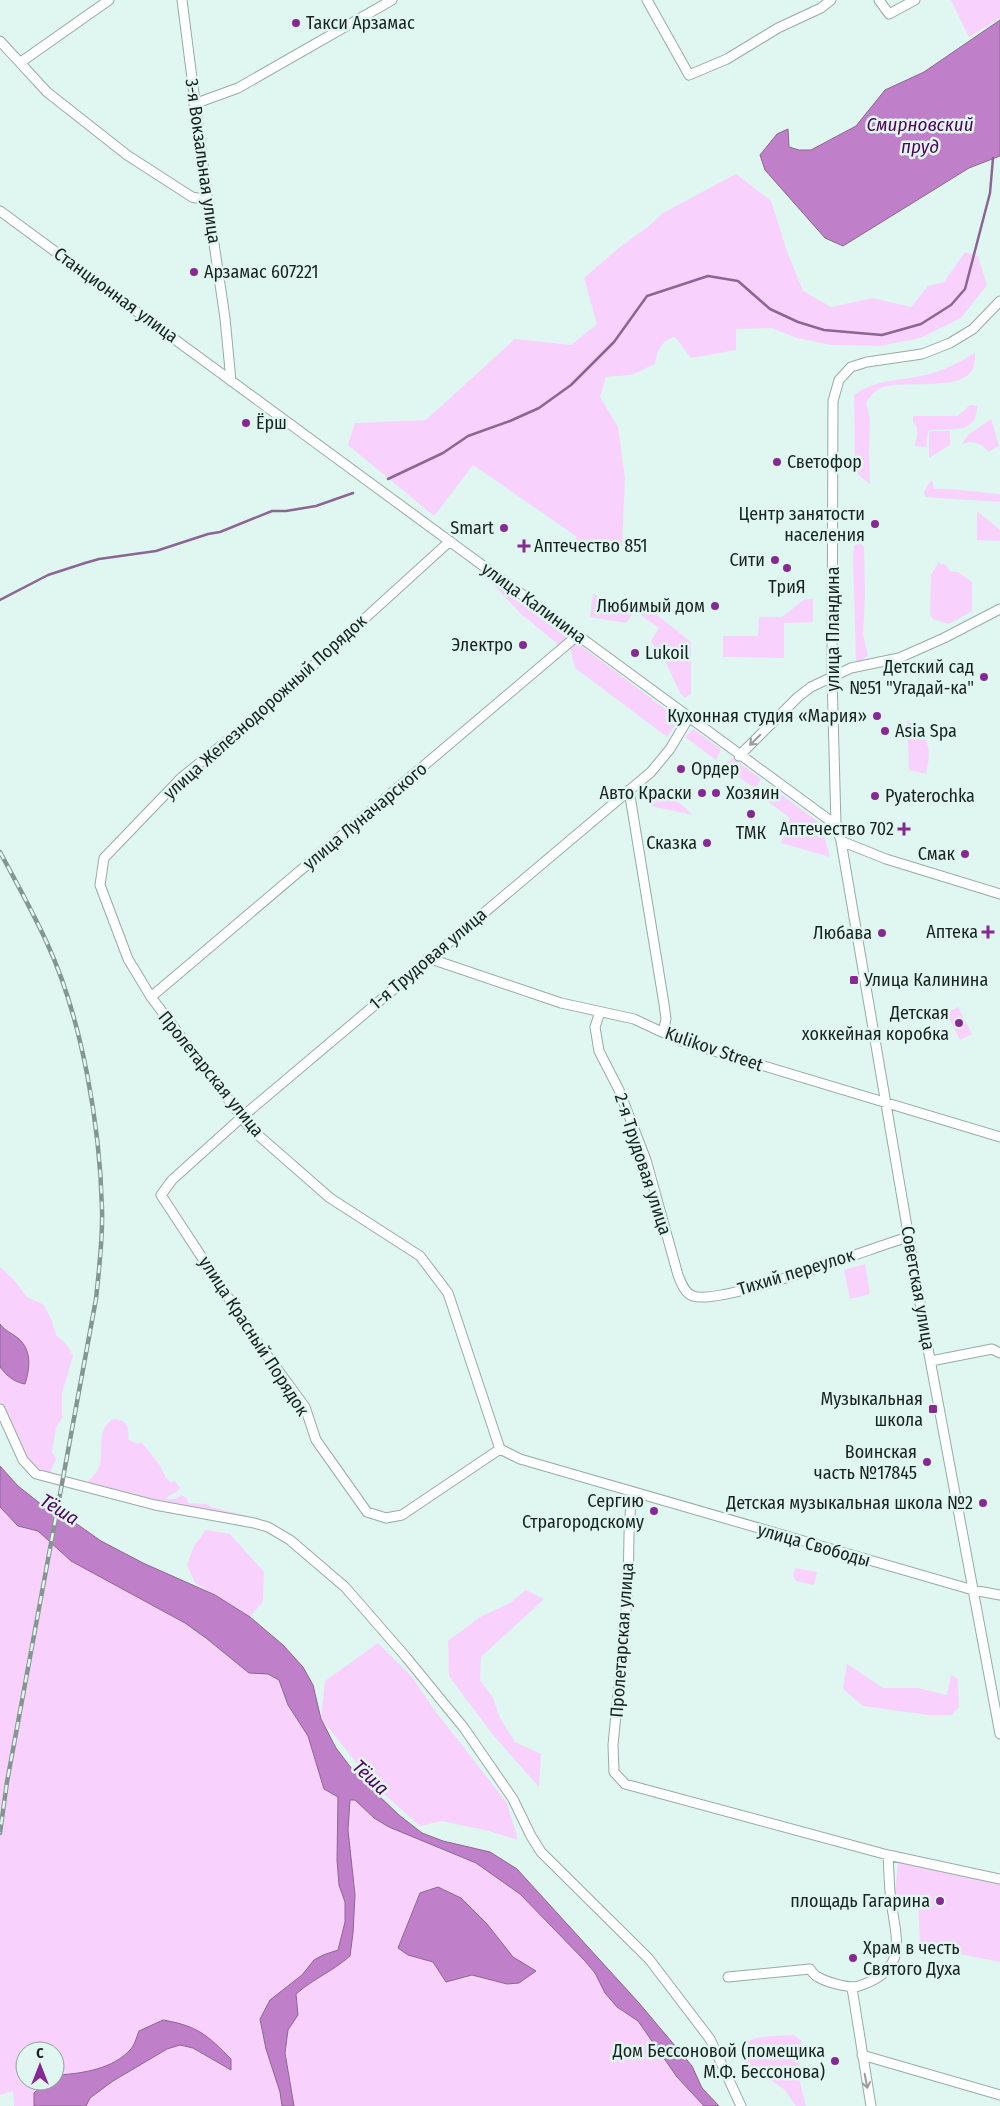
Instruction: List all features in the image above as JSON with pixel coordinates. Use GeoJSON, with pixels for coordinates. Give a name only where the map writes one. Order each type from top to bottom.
{"type":"FeatureCollection","features":[{"type":"Feature","properties":{"kind":"street"},"geometry":{"type":"LineString","coordinates":[[21,62],[109,0]]}},
{"type":"Feature","properties":{"kind":"street","name":"3-я Вокзальная улица"},"geometry":{"type":"LineString","coordinates":[[182,0],[194,104],[225,318],[231,381]]}},
{"type":"Feature","properties":{"kind":"street"},"geometry":{"type":"LineString","coordinates":[[194,104],[238,88],[392,0]]}},
{"type":"Feature","properties":{"kind":"street"},"geometry":{"type":"LineString","coordinates":[[646,0],[689,75],[727,59],[778,28],[821,8],[831,0]]}},
{"type":"Feature","properties":{"kind":"street"},"geometry":{"type":"LineString","coordinates":[[879,0],[890,14],[915,0]]}},
{"type":"Feature","properties":{"kind":"street"},"geometry":{"type":"LineString","coordinates":[[0,41],[47,92],[126,155],[192,197],[207,200]]}},
{"type":"Feature","properties":{"kind":"street","name":"Станционная улица"},"geometry":{"type":"LineString","coordinates":[[0,211],[231,381]]}},
{"type":"Feature","properties":{"kind":"street","name":"улица Пландина"},"geometry":{"type":"LineString","coordinates":[[841,841],[836,825],[832,676],[833,401],[839,380],[851,367],[867,362],[922,354],[950,343],[973,329],[1000,301]]}},
{"type":"Feature","properties":{"kind":"street","name":"улица Калинина"},"geometry":{"type":"LineString","coordinates":[[231,381],[578,635],[739,756],[836,825]]}},
{"type":"Feature","properties":{"kind":"street","name":"улица Железнодорожный Порядок"},"geometry":{"type":"LineString","coordinates":[[100,885],[104,858],[181,778],[253,720],[450,542]]}},
{"type":"Feature","properties":{"kind":"street"},"geometry":{"type":"LineString","coordinates":[[739,756],[798,697],[811,687],[851,668],[899,658],[944,638],[1000,609]]}},
{"type":"Feature","properties":{"kind":"street","name":"улица Луначарского"},"geometry":{"type":"LineString","coordinates":[[152,997],[578,635]]}},
{"type":"Feature","properties":{"kind":"street","name":"1-я Трудовая улица"},"geometry":{"type":"LineString","coordinates":[[161,1195],[172,1180],[242,1117],[428,958],[651,772],[670,749],[689,717]]}},
{"type":"Feature","properties":{"kind":"street"},"geometry":{"type":"LineString","coordinates":[[629,790],[664,1004],[666,1019],[663,1032]]}},
{"type":"Feature","properties":{"kind":"street"},"geometry":{"type":"LineString","coordinates":[[841,841],[886,859],[1000,894]]}},
{"type":"Feature","properties":{"kind":"street","name":"Советская улица"},"geometry":{"type":"LineString","coordinates":[[841,841],[908,1237],[1000,1734]]}},
{"type":"Feature","properties":{"kind":"street","name":"Пролетарская улица"},"geometry":{"type":"LineString","coordinates":[[100,885],[128,959],[152,997],[250,1128],[330,1198],[420,1256],[448,1293],[500,1449]]}},
{"type":"Feature","properties":{"kind":"street","name":"Kulikov Street"},"geometry":{"type":"LineString","coordinates":[[428,958],[561,1003],[634,1019],[681,1041],[1000,1137]]}},
{"type":"Feature","properties":{"kind":"street","name":"2-я Трудовая улица"},"geometry":{"type":"LineString","coordinates":[[600,1012],[595,1027],[600,1051],[619,1090],[646,1160],[678,1275],[685,1290]]}},
{"type":"Feature","properties":{"kind":"street","name":"улица Красный Порядок"},"geometry":{"type":"LineString","coordinates":[[161,1195],[258,1343],[306,1407],[316,1440],[368,1512],[386,1518],[402,1515],[500,1449]]}},
{"type":"Feature","properties":{"kind":"street","name":"Тихий переулок"},"geometry":{"type":"LineString","coordinates":[[685,1290],[692,1296],[708,1297],[744,1289],[908,1237]]}},
{"type":"Feature","properties":{"kind":"street"},"geometry":{"type":"LineString","coordinates":[[931,1361],[992,1349],[1000,1353]]}},
{"type":"Feature","properties":{"kind":"street"},"geometry":{"type":"LineString","coordinates":[[0,1409],[23,1460],[36,1474],[155,1505],[268,1527],[290,1540],[345,1587],[464,1728],[513,1799],[530,1836],[542,1852],[649,1959],[710,2039],[741,2106]]}},
{"type":"Feature","properties":{"kind":"street","name":"улица Свободы"},"geometry":{"type":"LineString","coordinates":[[500,1449],[520,1459],[633,1493],[973,1590],[1000,1595]]}},
{"type":"Feature","properties":{"kind":"street","name":"Пролетарская улица"},"geometry":{"type":"LineString","coordinates":[[633,1493],[630,1500],[628,1535],[628,1590],[613,1745],[614,1772],[625,1784],[888,1855]]}},
{"type":"Feature","properties":{"kind":"street"},"geometry":{"type":"LineString","coordinates":[[728,1977],[810,1969],[818,1977],[852,1988],[868,1983],[883,1973],[893,1962],[898,1946],[889,1883],[888,1855],[1000,1879]]}},
{"type":"Feature","properties":{"kind":"street"},"geometry":{"type":"LineString","coordinates":[[852,1988],[871,2106]]}},
{"type":"Feature","properties":{"kind":"street"},"geometry":{"type":"LineString","coordinates":[[862,2055],[1000,2095]]}},
{"type":"Feature","properties":{"kind":"shaded area"},"geometry":{"type":"Polygon","coordinates":[[[951,0],[1000,0],[1000,18],[969,37],[951,0]]]}},
{"type":"Feature","properties":{"kind":"shaded area"},"geometry":{"type":"Polygon","coordinates":[[[736,174],[771,201],[787,251],[803,291],[831,307],[873,298],[911,307],[928,286],[944,282],[965,252],[978,256],[987,285],[961,318],[920,338],[880,346],[831,345],[797,338],[771,328],[736,329],[736,350],[691,358],[675,337],[666,341],[660,347],[655,364],[631,375],[606,377],[600,397],[618,427],[625,478],[622,547],[587,543],[574,549],[576,536],[473,465],[434,516],[348,445],[355,423],[426,420],[515,339],[571,345],[597,324],[584,278],[663,213],[736,174]]]}},
{"type":"Feature","properties":{"kind":"shaded area"},"geometry":{"type":"Polygon","coordinates":[[[975,353],[972,370],[964,378],[942,383],[892,385],[880,388],[873,394],[866,403],[870,419],[870,484],[855,472],[854,395],[880,383],[938,371],[975,353]]]}},
{"type":"Feature","properties":{"kind":"shaded area"},"geometry":{"type":"Polygon","coordinates":[[[970,405],[978,406],[975,418],[969,425],[959,429],[928,431],[926,447],[915,446],[917,431],[913,422],[913,416],[958,416],[970,405]]]}},
{"type":"Feature","properties":{"kind":"shaded area"},"geometry":{"type":"Polygon","coordinates":[[[991,419],[999,446],[988,452],[977,443],[962,444],[968,435],[991,419]]]}},
{"type":"Feature","properties":{"kind":"shaded area"},"geometry":{"type":"Polygon","coordinates":[[[929,431],[950,431],[950,445],[929,458],[929,431]]]}},
{"type":"Feature","properties":{"kind":"shaded area"},"geometry":{"type":"Polygon","coordinates":[[[932,479],[934,489],[1000,494],[1000,502],[925,497],[924,492],[932,479]]]}},
{"type":"Feature","properties":{"kind":"shaded area"},"geometry":{"type":"Polygon","coordinates":[[[977,511],[1000,530],[1000,541],[977,540],[977,511]]]}},
{"type":"Feature","properties":{"kind":"shaded area"},"geometry":{"type":"Polygon","coordinates":[[[861,544],[864,547],[865,595],[863,635],[868,656],[856,663],[853,558],[854,545],[861,544]]]}},
{"type":"Feature","properties":{"kind":"shaded area"},"geometry":{"type":"Polygon","coordinates":[[[938,563],[946,565],[950,571],[958,572],[972,582],[972,611],[949,624],[933,619],[930,614],[931,575],[938,563]]]}},
{"type":"Feature","properties":{"kind":"shaded area"},"geometry":{"type":"Polygon","coordinates":[[[490,581],[569,639],[560,646],[520,613],[490,581]]]}},
{"type":"Feature","properties":{"kind":"shaded area"},"geometry":{"type":"Polygon","coordinates":[[[593,594],[607,601],[637,605],[652,611],[691,642],[691,694],[685,698],[680,693],[667,665],[651,641],[659,628],[635,611],[626,623],[590,617],[593,594]]]}},
{"type":"Feature","properties":{"kind":"shaded area"},"geometry":{"type":"Polygon","coordinates":[[[805,599],[813,599],[813,622],[784,623],[784,658],[723,657],[723,636],[758,636],[759,617],[782,617],[805,599]]]}},
{"type":"Feature","properties":{"kind":"shaded area"},"geometry":{"type":"Polygon","coordinates":[[[576,642],[676,717],[676,724],[667,737],[575,668],[570,648],[576,642]]]}},
{"type":"Feature","properties":{"kind":"shaded area"},"geometry":{"type":"Polygon","coordinates":[[[907,721],[920,732],[927,743],[929,757],[926,774],[909,770],[907,721]]]}},
{"type":"Feature","properties":{"kind":"shaded area"},"geometry":{"type":"Polygon","coordinates":[[[693,729],[721,749],[716,760],[685,737],[693,729]]]}},
{"type":"Feature","properties":{"kind":"shaded area"},"geometry":{"type":"Polygon","coordinates":[[[733,758],[761,779],[755,789],[723,765],[733,758]]]}},
{"type":"Feature","properties":{"kind":"shaded area"},"geometry":{"type":"Polygon","coordinates":[[[770,786],[821,824],[830,857],[781,843],[790,818],[762,797],[770,786]]]}},
{"type":"Feature","properties":{"kind":"shaded area"},"geometry":{"type":"Polygon","coordinates":[[[665,790],[693,815],[651,806],[665,790]]]}},
{"type":"Feature","properties":{"kind":"shaded area","name":"Детская хоккейная коробка"},"geometry":{"type":"Polygon","coordinates":[[[958,1007],[972,1034],[960,1040],[946,1013],[958,1007]]]}},
{"type":"Feature","properties":{"kind":"shaded area"},"geometry":{"type":"Polygon","coordinates":[[[865,1264],[870,1294],[850,1299],[844,1270],[865,1264]]]}},
{"type":"Feature","properties":{"kind":"shaded area"},"geometry":{"type":"Polygon","coordinates":[[[0,1267],[15,1281],[27,1297],[44,1305],[56,1335],[67,1345],[73,1356],[62,1393],[62,1418],[56,1428],[52,1451],[56,1459],[50,1473],[45,1474],[29,1461],[0,1403],[0,1367],[7,1375],[25,1384],[28,1360],[22,1344],[0,1324],[0,1267]]]}},
{"type":"Feature","properties":{"kind":"shaded area"},"geometry":{"type":"Polygon","coordinates":[[[113,1419],[124,1422],[128,1427],[128,1439],[135,1443],[142,1443],[159,1464],[166,1478],[170,1482],[175,1481],[180,1488],[166,1499],[176,1499],[181,1495],[187,1498],[188,1503],[206,1504],[251,1517],[253,1518],[252,1520],[86,1484],[99,1467],[103,1434],[108,1423],[113,1419]]]}},
{"type":"Feature","properties":{"kind":"shaded area"},"geometry":{"type":"Polygon","coordinates":[[[0,1507],[18,1526],[38,1531],[71,1561],[185,1623],[249,1673],[268,1674],[279,1680],[288,1705],[308,1736],[324,1789],[338,1797],[337,1860],[339,1885],[345,1902],[345,1922],[338,1950],[314,1960],[302,1975],[270,2000],[260,2019],[266,2049],[280,2092],[282,2106],[86,2106],[92,2096],[137,2066],[175,2046],[188,2046],[139,2031],[131,2049],[116,2061],[98,2069],[65,2074],[65,2041],[15,2041],[15,2091],[40,2091],[34,2106],[14,2106],[13,2091],[0,2095],[0,1507]],[[195,2048],[230,2070],[231,2059],[195,2048]]]}},
{"type":"Feature","properties":{"kind":"shaded area"},"geometry":{"type":"Polygon","coordinates":[[[206,1530],[230,1534],[264,1572],[263,1601],[250,1617],[195,1583],[187,1565],[194,1546],[206,1530]]]}},
{"type":"Feature","properties":{"kind":"shaded area"},"geometry":{"type":"Polygon","coordinates":[[[795,1568],[817,1572],[814,1585],[796,1581],[793,1576],[795,1568]]]}},
{"type":"Feature","properties":{"kind":"shaded area"},"geometry":{"type":"Polygon","coordinates":[[[526,1590],[544,1599],[481,1657],[480,1680],[493,1698],[500,1718],[515,1742],[541,1754],[539,1787],[493,1735],[449,1676],[448,1641],[480,1617],[510,1603],[526,1590]]]}},
{"type":"Feature","properties":{"kind":"shaded area"},"geometry":{"type":"Polygon","coordinates":[[[378,1643],[413,1678],[433,1708],[507,1803],[518,1840],[489,1831],[442,1821],[420,1826],[376,1787],[321,1719],[325,1681],[378,1643]]]}},
{"type":"Feature","properties":{"kind":"shaded area"},"geometry":{"type":"Polygon","coordinates":[[[847,1664],[883,1688],[918,1688],[947,1695],[951,1675],[958,1679],[959,1707],[952,1715],[929,1715],[863,1706],[843,1689],[847,1664]]]}},
{"type":"Feature","properties":{"kind":"shaded area"},"geometry":{"type":"Polygon","coordinates":[[[350,1800],[355,1800],[374,1818],[436,1847],[476,1863],[520,1894],[585,1961],[595,1973],[605,1993],[617,2007],[638,2021],[677,2077],[704,2106],[294,2106],[285,2053],[288,2030],[298,2015],[296,1994],[350,1956],[355,1895],[348,1830],[350,1800]]]}},
{"type":"Feature","properties":{"kind":"shaded area","name":"площадь Гагарина"},"geometry":{"type":"Polygon","coordinates":[[[899,1853],[1000,1880],[1000,1962],[920,1946],[918,1899],[895,1894],[899,1853]]]}},
{"type":"Feature","properties":{"kind":"shaded area"},"geometry":{"type":"Polygon","coordinates":[[[794,2035],[802,2041],[798,2075],[806,2106],[796,2106],[784,2089],[741,2060],[741,2051],[750,2040],[767,2036],[794,2035]]]}},
{"type":"Feature","properties":{"kind":"water","name":"Смирновский пруд"},"geometry":{"type":"Polygon","coordinates":[[[1000,20],[1000,156],[969,168],[843,246],[825,238],[765,170],[760,155],[777,134],[788,129],[789,147],[799,150],[811,150],[856,126],[885,90],[924,72],[1000,20]]]}},
{"type":"Feature","properties":{"kind":"water"},"geometry":{"type":"Polygon","coordinates":[[[0,1324],[19,1339],[26,1349],[29,1366],[25,1384],[11,1378],[0,1367],[0,1324]]]}},
{"type":"Feature","properties":{"kind":"water"},"geometry":{"type":"Polygon","coordinates":[[[0,1466],[18,1486],[51,1512],[74,1522],[101,1541],[143,1563],[215,1595],[250,1617],[283,1645],[303,1667],[313,1685],[321,1719],[336,1748],[355,1773],[399,1815],[422,1833],[443,1841],[490,1852],[517,1869],[639,2003],[692,2066],[702,2088],[719,2106],[704,2106],[677,2077],[638,2021],[617,2007],[605,1993],[595,1973],[585,1961],[520,1894],[476,1863],[389,1827],[374,1818],[355,1800],[350,1800],[348,1830],[355,1895],[350,1956],[296,1994],[298,2015],[288,2030],[285,2053],[294,2106],[282,2106],[280,2092],[266,2049],[260,2019],[270,2000],[302,1975],[314,1960],[338,1950],[345,1922],[345,1902],[339,1885],[337,1860],[338,1797],[324,1789],[308,1736],[288,1705],[279,1680],[268,1674],[249,1673],[185,1623],[71,1561],[38,1531],[18,1526],[0,1507],[0,1466]]]}},
{"type":"Feature","properties":{"kind":"water"},"geometry":{"type":"Polygon","coordinates":[[[438,1887],[461,1898],[487,1924],[513,1957],[536,1971],[519,1983],[507,1984],[472,1975],[446,1982],[433,1962],[408,1955],[398,1948],[420,1893],[438,1887]]]}},
{"type":"Feature","properties":{"kind":"water"},"geometry":{"type":"Polygon","coordinates":[[[163,2020],[185,2025],[208,2038],[231,2059],[231,2070],[193,2048],[180,2045],[167,2049],[113,2081],[90,2098],[86,2106],[34,2106],[34,2093],[36,2091],[65,2091],[65,2074],[98,2069],[124,2056],[131,2049],[139,2031],[163,2020]]]}},
{"type":"Feature","properties":{"kind":"waterway"},"geometry":{"type":"LineString","coordinates":[[388,479],[443,453],[468,436],[539,408],[571,385],[614,342],[647,296],[708,276],[738,281],[770,309],[798,322],[824,330],[882,335],[921,324],[951,305],[965,289],[990,193],[993,158]]}},
{"type":"Feature","properties":{"kind":"waterway"},"geometry":{"type":"LineString","coordinates":[[0,600],[48,575],[85,563],[99,559],[156,551],[220,532],[272,511],[286,511],[316,506],[353,493]]}},
{"type":"Feature","properties":{"kind":"railway"},"geometry":{"type":"LineString","coordinates":[[0,852],[47,943],[70,1005],[87,1073],[93,1108],[102,1220],[96,1299],[7,1782],[0,1833]]}},
{"type":"Feature","properties":{"kind":"place","name":"Такси Арзамас"},"geometry":{"type":"Point","coordinates":[296,23]}},
{"type":"Feature","properties":{"kind":"place","name":"Арзамас 607221"},"geometry":{"type":"Point","coordinates":[194,272]}},
{"type":"Feature","properties":{"kind":"place","name":"Ёрш"},"geometry":{"type":"Point","coordinates":[246,423]}},
{"type":"Feature","properties":{"kind":"place","name":"Светофор"},"geometry":{"type":"Point","coordinates":[777,462]}},
{"type":"Feature","properties":{"kind":"place","name":"Центр занятости населения"},"geometry":{"type":"Point","coordinates":[875,524]}},
{"type":"Feature","properties":{"kind":"place","name":"Smart"},"geometry":{"type":"Point","coordinates":[504,528]}},
{"type":"Feature","properties":{"kind":"place","name":"Аптечество 851"},"geometry":{"type":"Point","coordinates":[524,546]}},
{"type":"Feature","properties":{"kind":"place","name":"Сити"},"geometry":{"type":"Point","coordinates":[775,560]}},
{"type":"Feature","properties":{"kind":"place","name":"ТриЯ"},"geometry":{"type":"Point","coordinates":[787,568]}},
{"type":"Feature","properties":{"kind":"place","name":"Любимый дом"},"geometry":{"type":"Point","coordinates":[715,606]}},
{"type":"Feature","properties":{"kind":"place","name":"Электро"},"geometry":{"type":"Point","coordinates":[523,645]}},
{"type":"Feature","properties":{"kind":"place","name":"Lukoil"},"geometry":{"type":"Point","coordinates":[635,653]}},
{"type":"Feature","properties":{"kind":"place","name":"Детский сад №51 \"Угадай-ка\""},"geometry":{"type":"Point","coordinates":[984,677]}},
{"type":"Feature","properties":{"kind":"place","name":"Кухонная студия «Мария»"},"geometry":{"type":"Point","coordinates":[877,716]}},
{"type":"Feature","properties":{"kind":"place","name":"Asia Spa"},"geometry":{"type":"Point","coordinates":[885,731]}},
{"type":"Feature","properties":{"kind":"place","name":"Ордер"},"geometry":{"type":"Point","coordinates":[681,769]}},
{"type":"Feature","properties":{"kind":"place","name":"Авто Краски"},"geometry":{"type":"Point","coordinates":[702,793]}},
{"type":"Feature","properties":{"kind":"place","name":"Хозяин"},"geometry":{"type":"Point","coordinates":[716,793]}},
{"type":"Feature","properties":{"kind":"place","name":"Pyaterochka"},"geometry":{"type":"Point","coordinates":[875,796]}},
{"type":"Feature","properties":{"kind":"place","name":"ТМК"},"geometry":{"type":"Point","coordinates":[751,814]}},
{"type":"Feature","properties":{"kind":"place","name":"Аптечество 702"},"geometry":{"type":"Point","coordinates":[904,829]}},
{"type":"Feature","properties":{"kind":"place","name":"Сказка"},"geometry":{"type":"Point","coordinates":[707,843]}},
{"type":"Feature","properties":{"kind":"place","name":"Смак"},"geometry":{"type":"Point","coordinates":[965,854]}},
{"type":"Feature","properties":{"kind":"place","name":"Аптека"},"geometry":{"type":"Point","coordinates":[988,932]}},
{"type":"Feature","properties":{"kind":"place","name":"Любава"},"geometry":{"type":"Point","coordinates":[882,933]}},
{"type":"Feature","properties":{"kind":"place","name":"Улица Калинина"},"geometry":{"type":"Point","coordinates":[854,980]}},
{"type":"Feature","properties":{"kind":"place","name":"Детская хоккейная коробка"},"geometry":{"type":"Point","coordinates":[959,1023]}},
{"type":"Feature","properties":{"kind":"place","name":"Музыкальная школа"},"geometry":{"type":"Point","coordinates":[933,1409]}},
{"type":"Feature","properties":{"kind":"place","name":"Воинская часть №17845"},"geometry":{"type":"Point","coordinates":[927,1462]}},
{"type":"Feature","properties":{"kind":"place","name":"Детская музыкальная школа №2"},"geometry":{"type":"Point","coordinates":[983,1503]}},
{"type":"Feature","properties":{"kind":"place","name":"Сергию Страгородскому"},"geometry":{"type":"Point","coordinates":[654,1511]}},
{"type":"Feature","properties":{"kind":"place","name":"площадь Гагарина"},"geometry":{"type":"Point","coordinates":[940,1901]}},
{"type":"Feature","properties":{"kind":"place","name":"Храм в честь Святого Духа"},"geometry":{"type":"Point","coordinates":[853,1958]}},
{"type":"Feature","properties":{"kind":"place","name":"Дом Бессоновой (помещика М.Ф. Бессонова)"},"geometry":{"type":"Point","coordinates":[835,2061]}},
{"type":"Feature","properties":{"kind":"water label","name":"Тёша"},"geometry":{"type":"Point","coordinates":[60,1509]}},
{"type":"Feature","properties":{"kind":"water label","name":"Тёша"},"geometry":{"type":"Point","coordinates":[371,1777]}}]}
